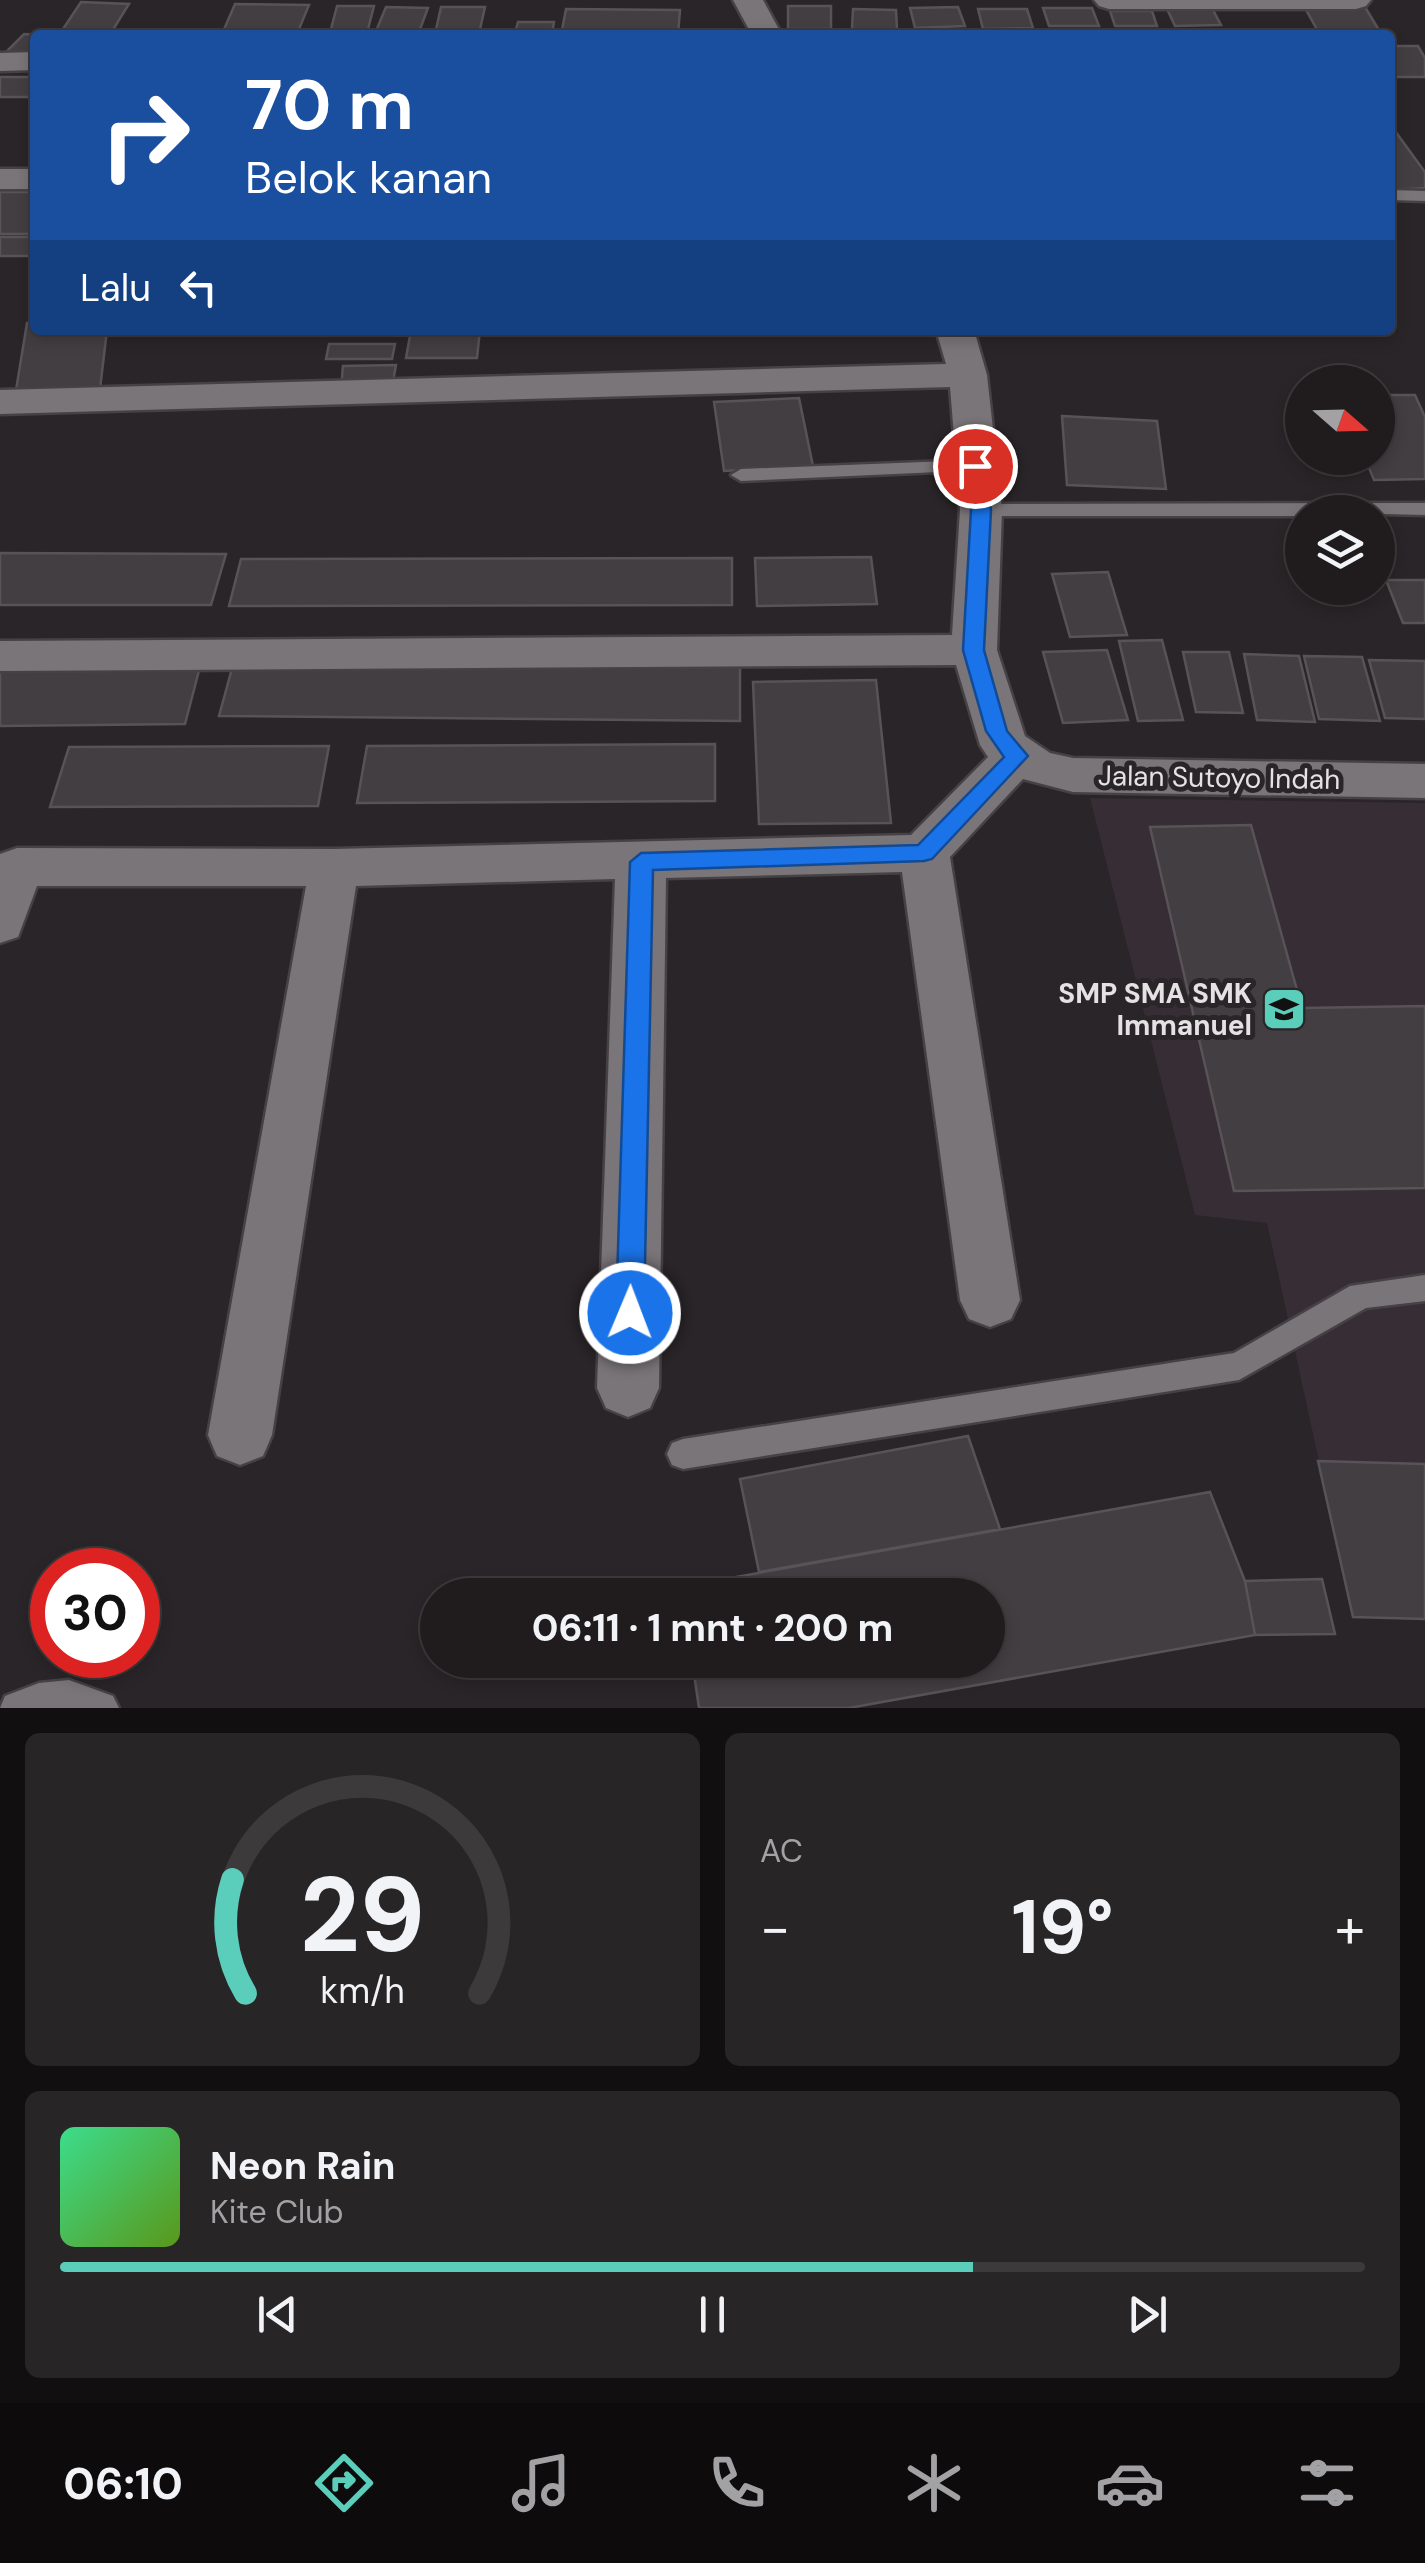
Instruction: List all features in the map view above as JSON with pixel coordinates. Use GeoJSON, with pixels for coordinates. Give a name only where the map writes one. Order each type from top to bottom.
{"type":"FeatureCollection","features":[{"type":"Feature","properties":{"kind":"street"},"geometry":{"type":"LineString","coordinates":[[748,0],[764,30]]}},
{"type":"Feature","properties":{"kind":"street"},"geometry":{"type":"LineString","coordinates":[[1109,0],[1356,0]]}},
{"type":"Feature","properties":{"kind":"street"},"geometry":{"type":"LineString","coordinates":[[0,62],[30,62]]}},
{"type":"Feature","properties":{"kind":"street"},"geometry":{"type":"LineString","coordinates":[[0,180],[30,180]]}},
{"type":"Feature","properties":{"kind":"street"},"geometry":{"type":"LineString","coordinates":[[0,923],[9,866],[334,868],[924,853],[1017,756],[996,731],[974,650],[981,510],[968,375],[956,335]]}},
{"type":"Feature","properties":{"kind":"street"},"geometry":{"type":"LineString","coordinates":[[0,402],[968,375]]}},
{"type":"Feature","properties":{"kind":"street"},"geometry":{"type":"LineString","coordinates":[[0,656],[974,650]]}},
{"type":"Feature","properties":{"kind":"street","name":"Jalan Sutoyo Indah"},"geometry":{"type":"LineString","coordinates":[[1017,756],[1036,766],[1073,775],[1425,780]]}},
{"type":"Feature","properties":{"kind":"street"},"geometry":{"type":"LineString","coordinates":[[924,853],[990,1300]]}},
{"type":"Feature","properties":{"kind":"street"},"geometry":{"type":"LineString","coordinates":[[628,1388],[641,862]]}},
{"type":"Feature","properties":{"kind":"street"},"geometry":{"type":"LineString","coordinates":[[240,1435],[334,868]]}},
{"type":"Feature","properties":{"kind":"lane"},"geometry":{"type":"LineString","coordinates":[[1395,195],[1425,196]]}},
{"type":"Feature","properties":{"kind":"lane"},"geometry":{"type":"LineString","coordinates":[[741,475],[975,466]]}},
{"type":"Feature","properties":{"kind":"lane"},"geometry":{"type":"LineString","coordinates":[[981,510],[1425,509]]}},
{"type":"Feature","properties":{"kind":"lane"},"geometry":{"type":"LineString","coordinates":[[683,1454],[1239,1366],[1361,1296],[1425,1288]]}},
{"type":"Feature","properties":{"kind":"lane"},"geometry":{"type":"LineString","coordinates":[[17,1708],[48,1698],[79,1696],[101,1708]]}},
{"type":"Feature","properties":{"kind":"shaded area","name":"SMP SMA SMK Immanuel"},"geometry":{"type":"Polygon","coordinates":[[[1090,798],[1425,803],[1425,1619],[1353,1617],[1267,1223],[1195,1215],[1090,798]]]}},
{"type":"Feature","properties":{"kind":"building"},"geometry":{"type":"Polygon","coordinates":[[[81,2],[129,4],[113,30],[62,30],[81,2]]]}},
{"type":"Feature","properties":{"kind":"building"},"geometry":{"type":"Polygon","coordinates":[[[235,4],[309,5],[299,30],[224,30],[235,4]]]}},
{"type":"Feature","properties":{"kind":"building"},"geometry":{"type":"Polygon","coordinates":[[[337,6],[374,6],[368,30],[331,30],[337,6]]]}},
{"type":"Feature","properties":{"kind":"building"},"geometry":{"type":"Polygon","coordinates":[[[788,6],[831,6],[831,29],[788,29],[788,6]]]}},
{"type":"Feature","properties":{"kind":"building"},"geometry":{"type":"Polygon","coordinates":[[[386,7],[428,8],[420,30],[376,30],[386,7]]]}},
{"type":"Feature","properties":{"kind":"building"},"geometry":{"type":"Polygon","coordinates":[[[441,7],[485,7],[480,30],[436,30],[441,7]]]}},
{"type":"Feature","properties":{"kind":"building"},"geometry":{"type":"Polygon","coordinates":[[[958,7],[965,26],[915,28],[910,8],[958,7]]]}},
{"type":"Feature","properties":{"kind":"building"},"geometry":{"type":"Polygon","coordinates":[[[1365,7],[1379,30],[1317,30],[1305,8],[1365,7]]]}},
{"type":"Feature","properties":{"kind":"building"},"geometry":{"type":"Polygon","coordinates":[[[1043,8],[1092,8],[1099,26],[1049,26],[1043,8]]]}},
{"type":"Feature","properties":{"kind":"building"},"geometry":{"type":"Polygon","coordinates":[[[1212,8],[1221,25],[1175,26],[1167,9],[1212,8]]]}},
{"type":"Feature","properties":{"kind":"building"},"geometry":{"type":"Polygon","coordinates":[[[566,9],[680,10],[678,30],[562,30],[566,9]]]}},
{"type":"Feature","properties":{"kind":"building"},"geometry":{"type":"Polygon","coordinates":[[[853,9],[896,10],[897,30],[852,29],[853,9]]]}},
{"type":"Feature","properties":{"kind":"building"},"geometry":{"type":"Polygon","coordinates":[[[978,9],[1027,9],[1033,28],[983,29],[978,9]]]}},
{"type":"Feature","properties":{"kind":"building"},"geometry":{"type":"Polygon","coordinates":[[[1110,11],[1152,11],[1157,26],[1115,26],[1110,11]]]}},
{"type":"Feature","properties":{"kind":"building"},"geometry":{"type":"Polygon","coordinates":[[[518,22],[554,22],[553,30],[516,30],[518,22]]]}},
{"type":"Feature","properties":{"kind":"building"},"geometry":{"type":"Polygon","coordinates":[[[24,34],[30,34],[30,54],[6,52],[24,34]]]}},
{"type":"Feature","properties":{"kind":"building"},"geometry":{"type":"Polygon","coordinates":[[[1395,46],[1418,46],[1425,58],[1425,77],[1395,77],[1395,46]]]}},
{"type":"Feature","properties":{"kind":"building"},"geometry":{"type":"Polygon","coordinates":[[[0,77],[30,77],[29,97],[0,97],[0,77]]]}},
{"type":"Feature","properties":{"kind":"building"},"geometry":{"type":"Polygon","coordinates":[[[1395,131],[1425,172],[1425,188],[1395,190],[1395,131]]]}},
{"type":"Feature","properties":{"kind":"building"},"geometry":{"type":"Polygon","coordinates":[[[0,192],[30,192],[28,234],[0,234],[0,192]]]}},
{"type":"Feature","properties":{"kind":"building"},"geometry":{"type":"Polygon","coordinates":[[[0,237],[30,237],[30,256],[0,256],[0,237]]]}},
{"type":"Feature","properties":{"kind":"building"},"geometry":{"type":"Polygon","coordinates":[[[27,323],[30,335],[106,335],[100,389],[15,396],[27,323]]]}},
{"type":"Feature","properties":{"kind":"building"},"geometry":{"type":"Polygon","coordinates":[[[410,335],[479,335],[477,358],[406,358],[410,335]]]}},
{"type":"Feature","properties":{"kind":"building"},"geometry":{"type":"Polygon","coordinates":[[[329,344],[395,344],[392,359],[326,359],[329,344]]]}},
{"type":"Feature","properties":{"kind":"building"},"geometry":{"type":"Polygon","coordinates":[[[396,365],[392,387],[341,389],[343,366],[396,365]]]}},
{"type":"Feature","properties":{"kind":"building"},"geometry":{"type":"Polygon","coordinates":[[[1395,395],[1415,395],[1425,417],[1425,479],[1374,480],[1372,475],[1395,475],[1395,395]]]}},
{"type":"Feature","properties":{"kind":"building"},"geometry":{"type":"Polygon","coordinates":[[[799,398],[813,466],[724,471],[714,402],[799,398]]]}},
{"type":"Feature","properties":{"kind":"building"},"geometry":{"type":"Polygon","coordinates":[[[1062,416],[1157,421],[1166,489],[1067,485],[1062,416]]]}},
{"type":"Feature","properties":{"kind":"building"},"geometry":{"type":"Polygon","coordinates":[[[0,553],[226,554],[211,605],[0,605],[0,553]]]}},
{"type":"Feature","properties":{"kind":"building"},"geometry":{"type":"Polygon","coordinates":[[[871,557],[877,604],[757,606],[755,558],[871,557]]]}},
{"type":"Feature","properties":{"kind":"building"},"geometry":{"type":"Polygon","coordinates":[[[732,558],[732,605],[229,606],[241,559],[732,558]]]}},
{"type":"Feature","properties":{"kind":"building"},"geometry":{"type":"Polygon","coordinates":[[[1108,572],[1127,635],[1070,637],[1052,574],[1108,572]]]}},
{"type":"Feature","properties":{"kind":"building"},"geometry":{"type":"Polygon","coordinates":[[[1395,580],[1425,580],[1425,623],[1403,623],[1395,603],[1395,580]]]}},
{"type":"Feature","properties":{"kind":"building"},"geometry":{"type":"Polygon","coordinates":[[[1162,640],[1183,720],[1138,721],[1119,641],[1162,640]]]}},
{"type":"Feature","properties":{"kind":"building"},"geometry":{"type":"Polygon","coordinates":[[[1107,650],[1128,720],[1063,723],[1043,652],[1107,650]]]}},
{"type":"Feature","properties":{"kind":"building"},"geometry":{"type":"Polygon","coordinates":[[[1183,652],[1229,652],[1243,713],[1196,712],[1183,652]]]}},
{"type":"Feature","properties":{"kind":"building"},"geometry":{"type":"Polygon","coordinates":[[[1244,654],[1299,656],[1315,722],[1257,720],[1244,654]]]}},
{"type":"Feature","properties":{"kind":"building"},"geometry":{"type":"Polygon","coordinates":[[[1304,656],[1362,657],[1380,721],[1319,719],[1304,656]]]}},
{"type":"Feature","properties":{"kind":"building"},"geometry":{"type":"Polygon","coordinates":[[[1369,660],[1425,661],[1425,719],[1385,718],[1369,660]]]}},
{"type":"Feature","properties":{"kind":"building"},"geometry":{"type":"Polygon","coordinates":[[[234,661],[740,665],[740,721],[219,716],[234,661]]]}},
{"type":"Feature","properties":{"kind":"building"},"geometry":{"type":"Polygon","coordinates":[[[201,663],[185,724],[0,726],[0,664],[201,663]]]}},
{"type":"Feature","properties":{"kind":"building"},"geometry":{"type":"Polygon","coordinates":[[[876,680],[891,823],[759,824],[753,682],[876,680]]]}},
{"type":"Feature","properties":{"kind":"building"},"geometry":{"type":"Polygon","coordinates":[[[715,744],[715,801],[357,803],[367,746],[715,744]]]}},
{"type":"Feature","properties":{"kind":"building"},"geometry":{"type":"Polygon","coordinates":[[[329,746],[318,806],[50,807],[69,747],[329,746]]]}},
{"type":"Feature","properties":{"kind":"building"},"geometry":{"type":"Polygon","coordinates":[[[1251,825],[1302,1008],[1425,1006],[1425,1188],[1234,1191],[1150,827],[1251,825]]]}},
{"type":"Feature","properties":{"kind":"building"},"geometry":{"type":"Polygon","coordinates":[[[968,1436],[1000,1529],[759,1572],[740,1479],[968,1436]]]}},
{"type":"Feature","properties":{"kind":"building"},"geometry":{"type":"Polygon","coordinates":[[[1318,1461],[1425,1464],[1425,1619],[1353,1617],[1318,1461]]]}},
{"type":"Feature","properties":{"kind":"building"},"geometry":{"type":"Polygon","coordinates":[[[1210,1492],[1245,1581],[1255,1635],[849,1708],[699,1708],[695,1678],[1005,1678],[1005,1578],[730,1578],[1210,1492]]]}},
{"type":"Feature","properties":{"kind":"building"},"geometry":{"type":"Polygon","coordinates":[[[1322,1579],[1335,1634],[1255,1635],[1245,1581],[1322,1579]]]}},
{"type":"Feature","properties":{"kind":"place","name":"SMP SMA SMK Immanuel"},"geometry":{"type":"Point","coordinates":[1284,1009]}},
{"type":"Feature","properties":{"kind":"route"},"geometry":{"type":"LineString","coordinates":[[630,1313],[641,862],[924,853],[1017,756],[996,731],[974,650],[981,510],[975,466]]}}]}
